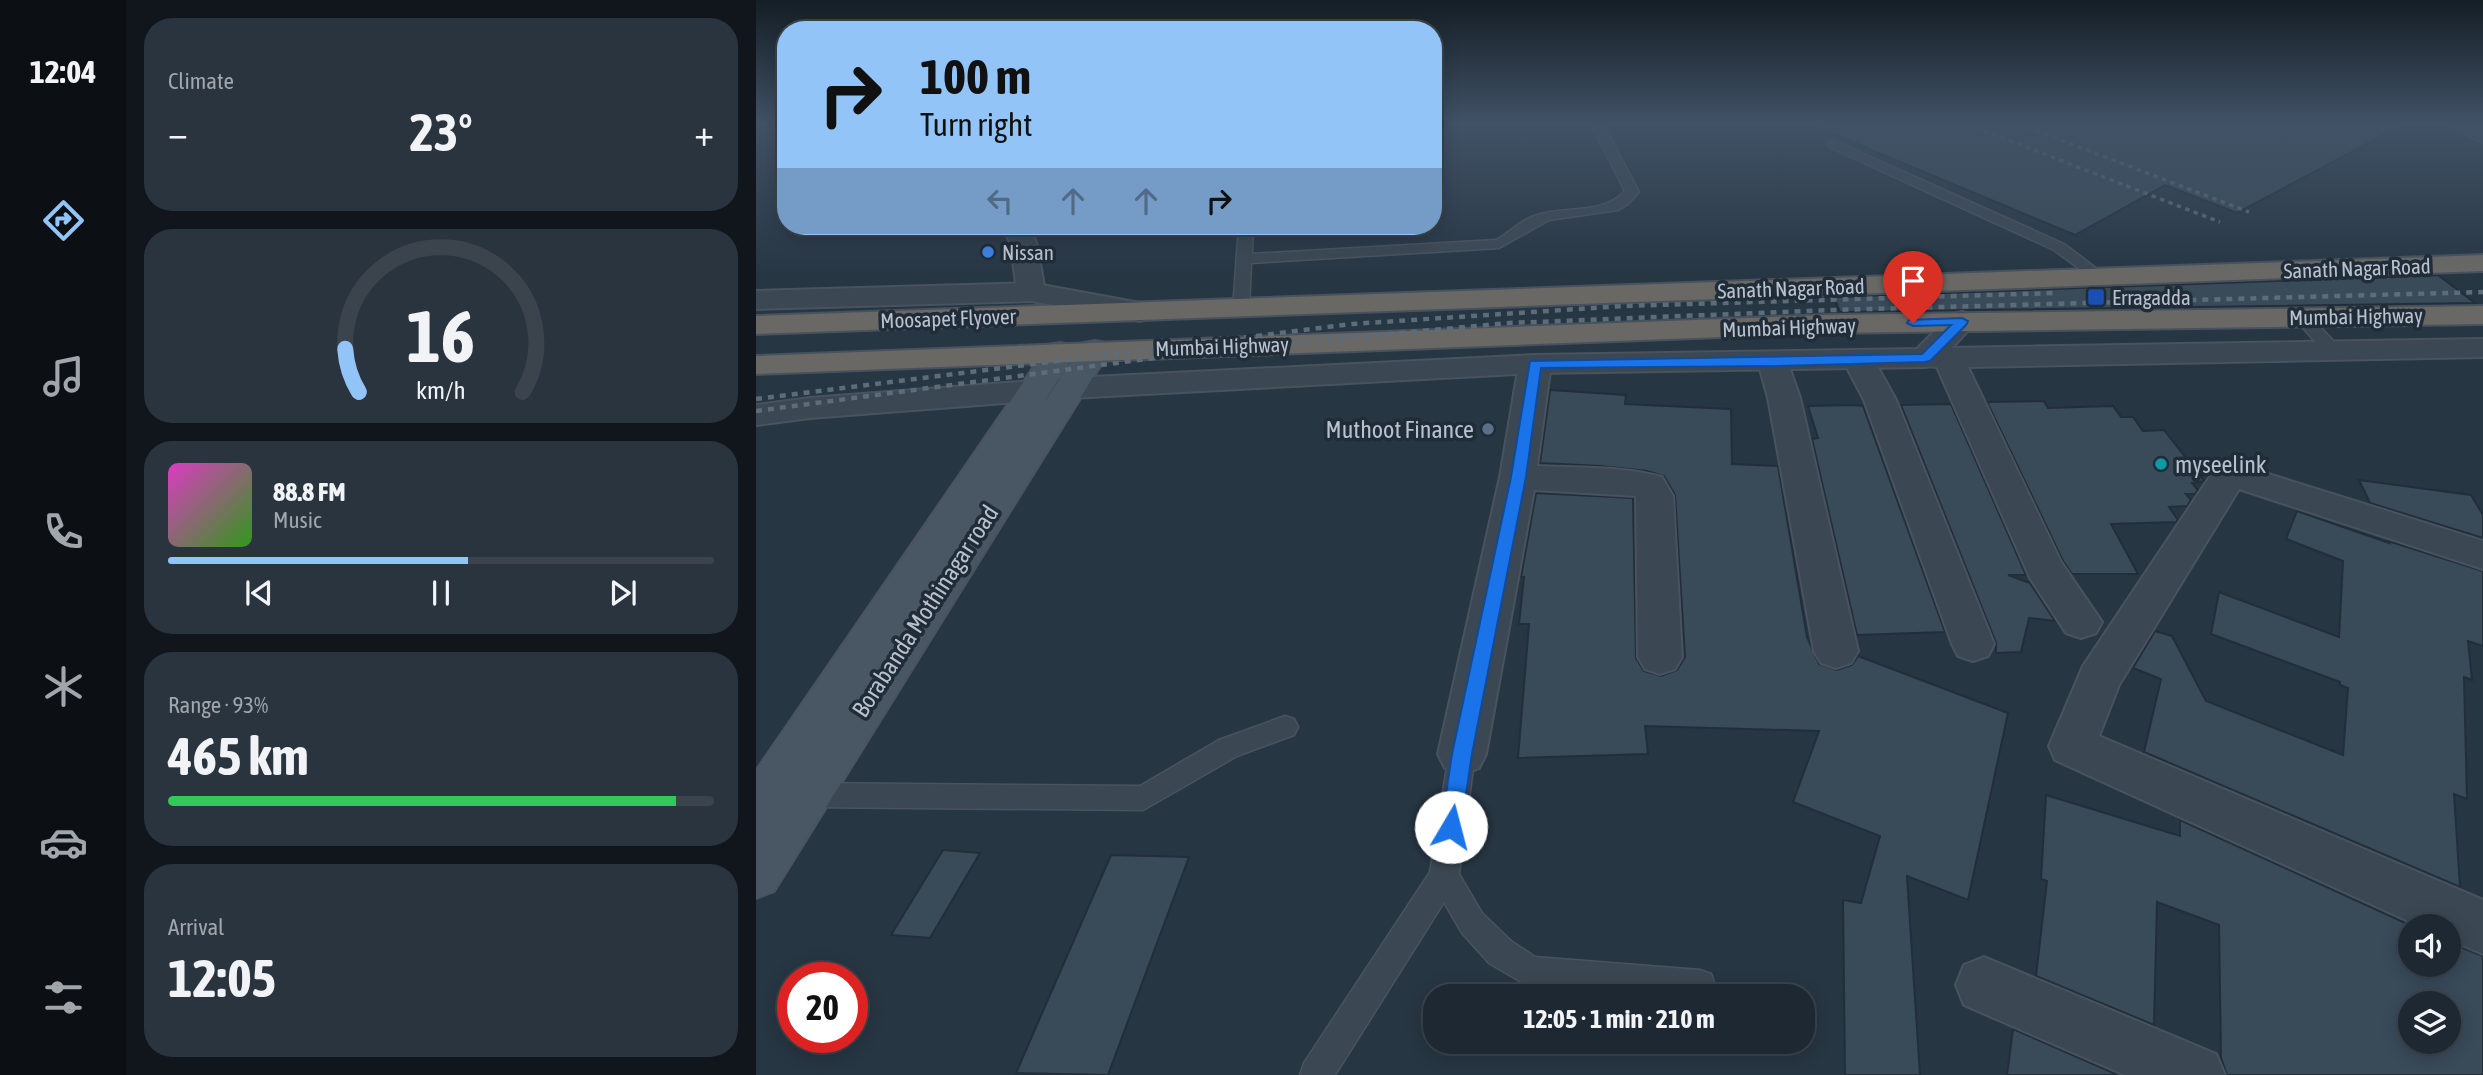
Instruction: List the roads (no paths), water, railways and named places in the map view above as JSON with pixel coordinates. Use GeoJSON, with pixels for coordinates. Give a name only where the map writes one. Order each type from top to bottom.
{"type":"FeatureCollection","features":[{"type":"Feature","properties":{"kind":"highway","name":"Sanath Nagar Road"},"geometry":{"type":"LineString","coordinates":[[1140,312],[2483,263]]}},
{"type":"Feature","properties":{"kind":"highway"},"geometry":{"type":"LineString","coordinates":[[1711,291],[1720,329]]}},
{"type":"Feature","properties":{"kind":"highway"},"geometry":{"type":"LineString","coordinates":[[1482,338],[1485,299]]}},
{"type":"Feature","properties":{"kind":"highway","name":"Moosapet Flyover"},"geometry":{"type":"LineString","coordinates":[[756,325],[1023,303],[1140,312]]}},
{"type":"Feature","properties":{"kind":"highway","name":"Mumbai Highway"},"geometry":{"type":"LineString","coordinates":[[1095,350],[1962,321],[2483,315]]}},
{"type":"Feature","properties":{"kind":"highway","name":"Moosapet Flyover"},"geometry":{"type":"LineString","coordinates":[[756,365],[982,357],[1055,377]]}},
{"type":"Feature","properties":{"kind":"main road","name":"Borabanda Mothinagar road"},"geometry":{"type":"LineString","coordinates":[[756,873],[806,795],[1055,377],[1095,350]]}},
{"type":"Feature","properties":{"kind":"main road"},"geometry":{"type":"LineString","coordinates":[[756,812],[1055,377]]}},
{"type":"Feature","properties":{"kind":"street"},"geometry":{"type":"LineString","coordinates":[[756,300],[1023,303],[1024,245],[1020,235]]}},
{"type":"Feature","properties":{"kind":"street"},"geometry":{"type":"LineString","coordinates":[[1937,358],[1962,321]]}},
{"type":"Feature","properties":{"kind":"street"},"geometry":{"type":"LineString","coordinates":[[756,415],[1055,377],[1535,364],[2483,348]]}},
{"type":"Feature","properties":{"kind":"street"},"geometry":{"type":"LineString","coordinates":[[1937,358],[2044,568],[2081,622]]}},
{"type":"Feature","properties":{"kind":"street"},"geometry":{"type":"LineString","coordinates":[[1859,360],[1880,400],[1973,644]]}},
{"type":"Feature","properties":{"kind":"street"},"geometry":{"type":"LineString","coordinates":[[1774,362],[1784,398],[1836,651]]}},
{"type":"Feature","properties":{"kind":"street"},"geometry":{"type":"LineString","coordinates":[[1462,754],[1518,477],[1535,364]]}},
{"type":"Feature","properties":{"kind":"street"},"geometry":{"type":"LineString","coordinates":[[2483,555],[2230,474],[2099,679],[2072,746],[2483,927]]}},
{"type":"Feature","properties":{"kind":"street"},"geometry":{"type":"LineString","coordinates":[[1518,477],[1629,482],[1649,486],[1655,496],[1660,657]]}},
{"type":"Feature","properties":{"kind":"street"},"geometry":{"type":"LineString","coordinates":[[1984,985],[2195,1075]]}},
{"type":"Feature","properties":{"kind":"lane"},"geometry":{"type":"LineString","coordinates":[[1244,259],[1499,244],[1511,239],[1536,219],[1602,209],[1626,201],[1632,192],[1623,174]]}},
{"type":"Feature","properties":{"kind":"lane"},"geometry":{"type":"LineString","coordinates":[[1899,174],[2059,247],[2101,278]]}},
{"type":"Feature","properties":{"kind":"lane"},"geometry":{"type":"LineString","coordinates":[[1241,308],[1245,235]]}},
{"type":"Feature","properties":{"kind":"lane"},"geometry":{"type":"LineString","coordinates":[[2302,317],[2333,351]]}},
{"type":"Feature","properties":{"kind":"lane"},"geometry":{"type":"LineString","coordinates":[[806,795],[1143,798],[1227,748],[1285,726]]}},
{"type":"Feature","properties":{"kind":"lane"},"geometry":{"type":"LineString","coordinates":[[1316,1075],[1444,876],[1462,754]]}},
{"type":"Feature","properties":{"kind":"lane"},"geometry":{"type":"LineString","coordinates":[[1444,876],[1472,923],[1500,952],[1530,972],[1687,984]]}},
{"type":"Feature","properties":{"kind":"railway"},"geometry":{"type":"LineString","coordinates":[[2097,174],[2220,222]]}},
{"type":"Feature","properties":{"kind":"railway"},"geometry":{"type":"LineString","coordinates":[[2150,174],[2249,212]]}},
{"type":"Feature","properties":{"kind":"railway"},"geometry":{"type":"LineString","coordinates":[[756,411],[1214,350],[1509,323],[1832,310],[2483,292]]}},
{"type":"Feature","properties":{"kind":"railway"},"geometry":{"type":"LineString","coordinates":[[756,399],[1352,324],[1623,306],[2056,293]]}},
{"type":"Feature","properties":{"kind":"place","name":"Nissan"},"geometry":{"type":"Point","coordinates":[988,252]}},
{"type":"Feature","properties":{"kind":"place","name":"Erragadda"},"geometry":{"type":"Point","coordinates":[2096,297]}},
{"type":"Feature","properties":{"kind":"place","name":"Muthoot Finance"},"geometry":{"type":"Point","coordinates":[1488,429]}},
{"type":"Feature","properties":{"kind":"place","name":"myseelink"},"geometry":{"type":"Point","coordinates":[2161,464]}}]}
